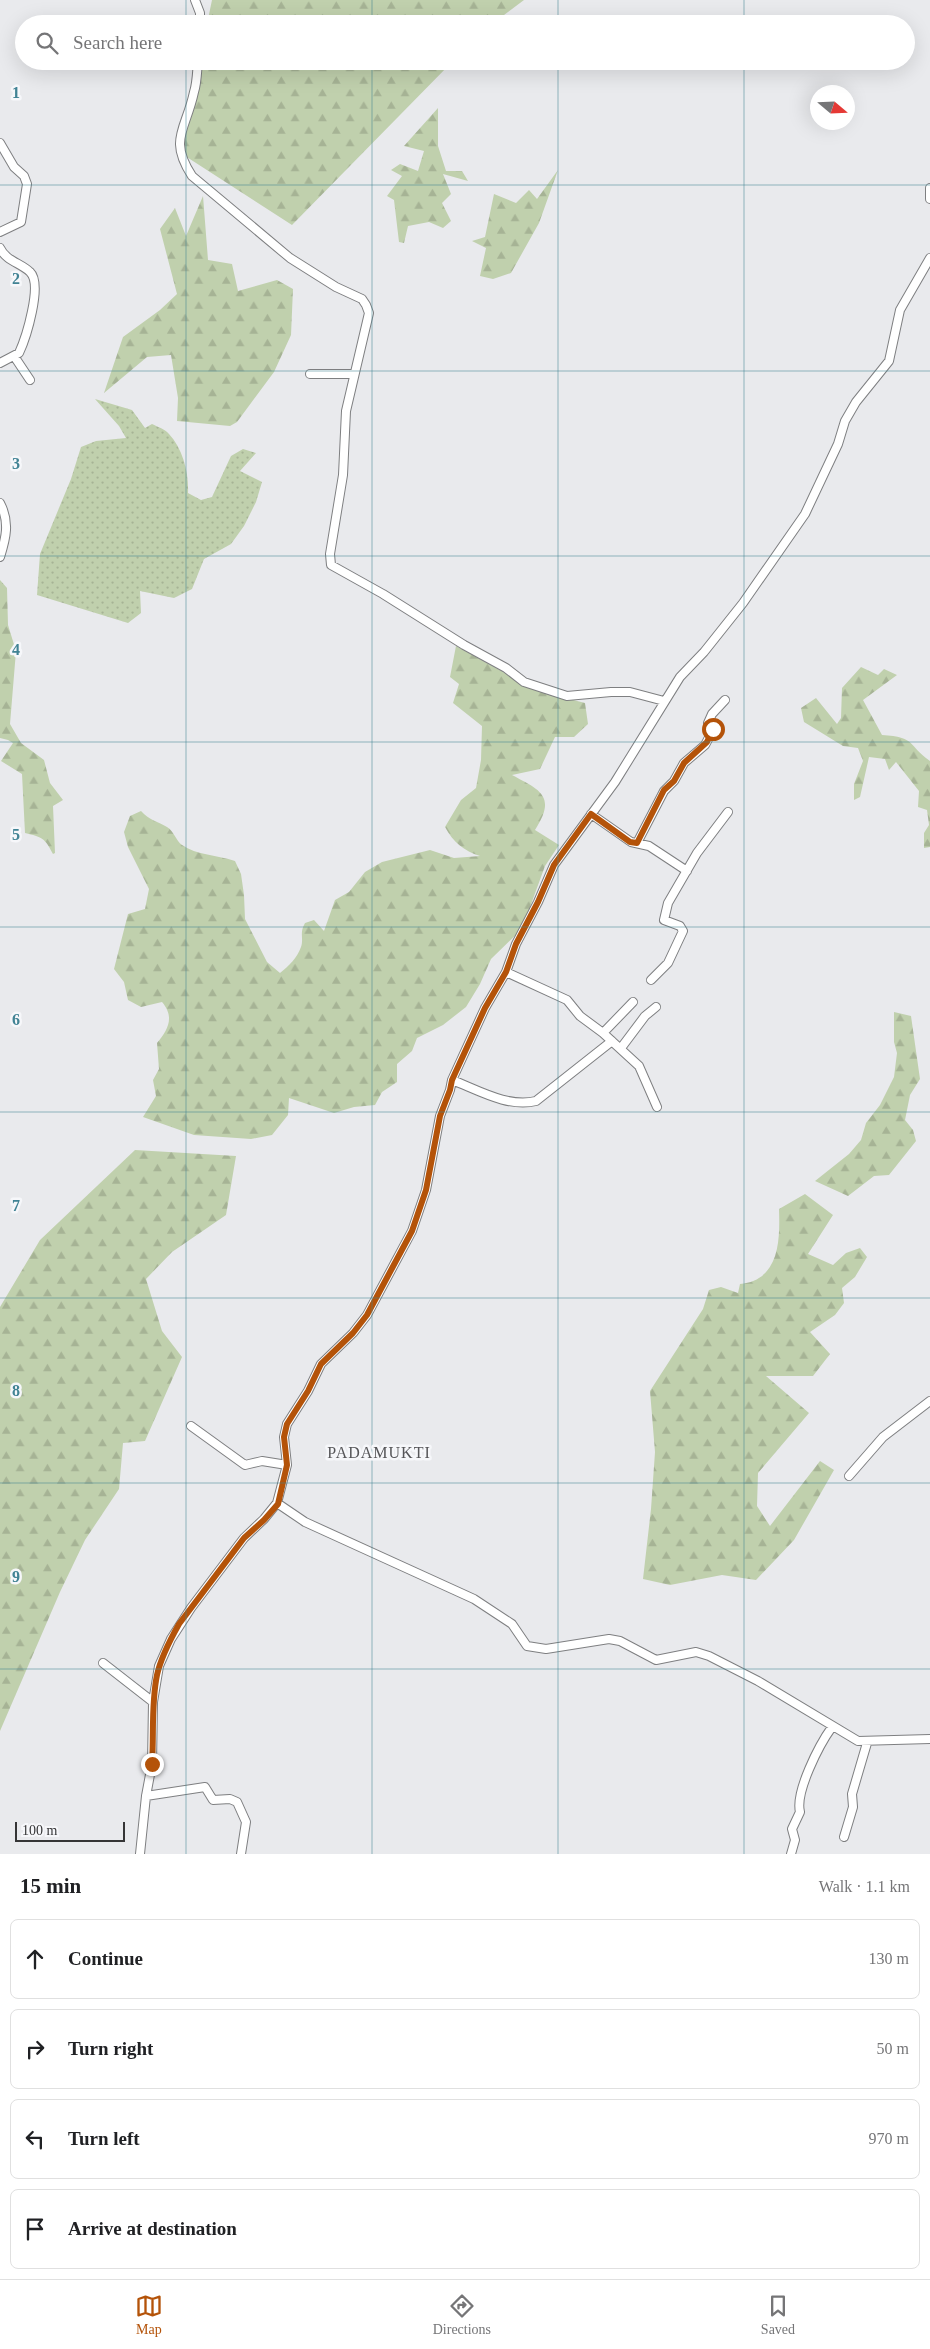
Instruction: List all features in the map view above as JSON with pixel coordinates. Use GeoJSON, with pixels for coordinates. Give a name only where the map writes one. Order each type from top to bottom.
{"type":"FeatureCollection","features":[{"type":"Feature","properties":{"kind":"street"},"geometry":{"type":"LineString","coordinates":[[195,0],[200,15]]}},
{"type":"Feature","properties":{"kind":"street"},"geometry":{"type":"LineString","coordinates":[[197,70],[195,92],[179,142],[182,161],[192,176],[230,207],[253,229],[290,258],[336,287],[354,294],[366,305],[369,314],[346,412],[343,475],[330,554],[331,565],[506,668],[524,682],[567,696],[630,692],[664,702]]}},
{"type":"Feature","properties":{"kind":"street"},"geometry":{"type":"LineString","coordinates":[[0,143],[14,168],[24,176],[26,184],[20,222],[0,232]]}},
{"type":"Feature","properties":{"kind":"street"},"geometry":{"type":"LineString","coordinates":[[930,188],[930,199]]}},
{"type":"Feature","properties":{"kind":"street"},"geometry":{"type":"LineString","coordinates":[[0,248],[2,253],[14,263],[30,271],[36,285],[23,345],[19,353],[0,363]]}},
{"type":"Feature","properties":{"kind":"street"},"geometry":{"type":"LineString","coordinates":[[140,1854],[146,1796],[152,1764],[153,1702],[159,1666],[179,1624],[244,1538],[278,1504],[287,1465],[284,1437],[287,1424],[308,1391],[321,1364],[353,1333],[367,1315],[412,1231],[426,1190],[440,1116],[452,1080],[485,1008],[506,972],[516,944],[538,902],[554,865],[615,782],[680,677],[704,652],[743,603],[805,514],[838,444],[845,421],[856,402],[889,361],[900,310],[930,258]]}},
{"type":"Feature","properties":{"kind":"street"},"geometry":{"type":"LineString","coordinates":[[14,356],[30,380]]}},
{"type":"Feature","properties":{"kind":"street"},"geometry":{"type":"LineString","coordinates":[[310,374],[354,374]]}},
{"type":"Feature","properties":{"kind":"street"},"geometry":{"type":"LineString","coordinates":[[0,503],[5,512],[7,534],[0,557]]}},
{"type":"Feature","properties":{"kind":"street"},"geometry":{"type":"LineString","coordinates":[[637,843],[664,790],[674,781],[684,763],[707,742],[713,730],[708,723],[711,716],[725,700]]}},
{"type":"Feature","properties":{"kind":"street"},"geometry":{"type":"LineString","coordinates":[[652,980],[668,963],[683,931],[680,926],[666,922],[664,917],[668,903],[703,844],[728,812]]}},
{"type":"Feature","properties":{"kind":"street"},"geometry":{"type":"LineString","coordinates":[[591,814],[630,842],[650,846],[687,871]]}},
{"type":"Feature","properties":{"kind":"street"},"geometry":{"type":"LineString","coordinates":[[506,972],[567,1000],[586,1022],[604,1033],[640,1067],[658,1107]]}},
{"type":"Feature","properties":{"kind":"street"},"geometry":{"type":"LineString","coordinates":[[604,1033],[634,1002]]}},
{"type":"Feature","properties":{"kind":"street"},"geometry":{"type":"LineString","coordinates":[[621,1048],[645,1016],[656,1007]]}},
{"type":"Feature","properties":{"kind":"street"},"geometry":{"type":"LineString","coordinates":[[452,1080],[507,1101],[524,1104],[536,1101],[612,1041]]}},
{"type":"Feature","properties":{"kind":"street"},"geometry":{"type":"LineString","coordinates":[[849,1476],[883,1437],[930,1401]]}},
{"type":"Feature","properties":{"kind":"street"},"geometry":{"type":"LineString","coordinates":[[191,1426],[243,1465],[248,1466],[264,1461],[287,1465]]}},
{"type":"Feature","properties":{"kind":"street"},"geometry":{"type":"LineString","coordinates":[[278,1504],[304,1522],[474,1599],[512,1624],[527,1646],[546,1649],[609,1639],[620,1641],[656,1660],[700,1652],[758,1681],[851,1738],[867,1743],[897,1739],[930,1739]]}},
{"type":"Feature","properties":{"kind":"street"},"geometry":{"type":"LineString","coordinates":[[103,1663],[153,1702]]}},
{"type":"Feature","properties":{"kind":"street"},"geometry":{"type":"LineString","coordinates":[[791,1854],[795,1840],[792,1828],[800,1812],[798,1807],[806,1777],[816,1753],[832,1727]]}},
{"type":"Feature","properties":{"kind":"street"},"geometry":{"type":"LineString","coordinates":[[844,1837],[853,1806],[852,1794],[867,1743]]}},
{"type":"Feature","properties":{"kind":"street"},"geometry":{"type":"LineString","coordinates":[[146,1796],[205,1787],[213,1800],[230,1799],[238,1802],[246,1824],[241,1854]]}},
{"type":"Feature","properties":{"kind":"green space"},"geometry":{"type":"Polygon","coordinates":[[[212,0],[524,0],[504,15],[209,15],[212,0]]]}},
{"type":"Feature","properties":{"kind":"green space"},"geometry":{"type":"Polygon","coordinates":[[[197,70],[444,70],[292,225],[179,152],[197,70]]]}},
{"type":"Feature","properties":{"kind":"green space"},"geometry":{"type":"Polygon","coordinates":[[[438,108],[438,146],[446,171],[462,171],[468,181],[443,174],[451,194],[442,203],[451,221],[443,228],[429,222],[408,226],[404,243],[399,242],[394,200],[387,196],[402,176],[391,170],[400,164],[418,171],[424,151],[404,146],[438,108]]]}},
{"type":"Feature","properties":{"kind":"green space"},"geometry":{"type":"Polygon","coordinates":[[[558,170],[539,223],[511,273],[493,279],[480,276],[486,248],[472,241],[485,237],[494,194],[516,203],[529,190],[537,199],[558,170]]]}},
{"type":"Feature","properties":{"kind":"green space"},"geometry":{"type":"Polygon","coordinates":[[[203,196],[208,260],[232,264],[238,291],[277,280],[293,289],[291,335],[274,372],[237,422],[230,426],[177,421],[178,398],[171,355],[147,357],[104,393],[123,337],[160,310],[177,294],[160,229],[175,208],[186,236],[203,196]]]}},
{"type":"Feature","properties":{"kind":"green space"},"geometry":{"type":"Polygon","coordinates":[[[95,399],[132,410],[145,428],[152,424],[167,432],[178,447],[184,462],[188,493],[201,500],[212,497],[231,456],[243,449],[256,453],[240,471],[262,482],[256,502],[244,526],[231,544],[204,559],[192,589],[174,598],[140,591],[141,613],[128,623],[37,595],[40,554],[71,479],[81,447],[96,441],[126,438],[119,426],[95,399]]]}},
{"type":"Feature","properties":{"kind":"green space"},"geometry":{"type":"Polygon","coordinates":[[[0,580],[7,588],[8,625],[16,651],[10,724],[21,743],[44,760],[50,783],[63,800],[53,806],[55,853],[53,854],[42,839],[25,833],[22,774],[1,761],[13,743],[0,738],[0,580]]]}},
{"type":"Feature","properties":{"kind":"green space"},"geometry":{"type":"Polygon","coordinates":[[[456,646],[538,691],[585,703],[588,724],[574,737],[555,737],[540,769],[512,775],[530,785],[542,795],[545,809],[535,830],[559,845],[545,866],[522,929],[491,959],[480,984],[466,1007],[443,1025],[417,1038],[412,1051],[397,1064],[397,1082],[382,1092],[375,1105],[354,1107],[334,1113],[289,1098],[288,1115],[272,1135],[251,1139],[194,1135],[143,1117],[156,1096],[153,1080],[159,1069],[157,1043],[167,1028],[169,1018],[162,1002],[141,1007],[128,1000],[124,982],[114,969],[128,914],[145,909],[149,889],[128,847],[124,832],[130,816],[141,811],[169,829],[180,843],[188,848],[200,853],[235,861],[241,874],[245,919],[267,962],[280,973],[287,968],[299,951],[305,923],[314,920],[324,931],[335,900],[349,892],[365,872],[382,862],[430,850],[454,858],[480,856],[459,845],[445,827],[461,800],[476,788],[481,760],[482,726],[453,703],[459,684],[450,677],[456,646]]]}},
{"type":"Feature","properties":{"kind":"green space"},"geometry":{"type":"Polygon","coordinates":[[[861,667],[878,675],[884,669],[897,675],[863,700],[882,735],[907,740],[930,761],[930,847],[924,848],[924,833],[929,825],[927,810],[918,807],[919,791],[896,762],[889,770],[885,759],[869,757],[860,797],[854,800],[854,784],[863,761],[858,748],[843,746],[804,722],[801,708],[816,698],[837,724],[841,718],[842,688],[861,667]]]}},
{"type":"Feature","properties":{"kind":"green space"},"geometry":{"type":"Polygon","coordinates":[[[894,1012],[911,1016],[920,1079],[910,1095],[905,1120],[913,1130],[916,1141],[889,1175],[874,1176],[848,1196],[815,1181],[849,1154],[861,1140],[866,1123],[880,1105],[894,1077],[897,1053],[894,1042],[894,1012]]]}},
{"type":"Feature","properties":{"kind":"green space"},"geometry":{"type":"Polygon","coordinates":[[[135,1150],[236,1156],[226,1215],[172,1252],[146,1279],[162,1331],[182,1357],[145,1441],[123,1443],[119,1489],[85,1540],[60,1592],[0,1731],[0,1307],[40,1240],[135,1150]]]}},
{"type":"Feature","properties":{"kind":"green space"},"geometry":{"type":"Polygon","coordinates":[[[805,1194],[833,1215],[808,1254],[833,1265],[846,1253],[860,1248],[867,1257],[855,1277],[842,1288],[844,1303],[835,1315],[810,1332],[830,1354],[813,1376],[766,1376],[809,1413],[758,1473],[757,1506],[770,1526],[820,1461],[834,1470],[794,1540],[756,1580],[722,1575],[670,1585],[643,1579],[655,1452],[650,1391],[703,1309],[709,1290],[721,1287],[738,1293],[740,1284],[753,1281],[763,1275],[770,1267],[778,1245],[779,1209],[805,1194]]]}},
{"type":"Feature","properties":{"kind":"district","name":"PADAMUKTI"},"geometry":{"type":"Point","coordinates":[379,1452]}},
{"type":"Feature","properties":{"kind":"route"},"geometry":{"type":"LineString","coordinates":[[152,1764],[153,1702],[157,1675],[171,1639],[179,1624],[233,1551],[278,1504],[287,1465],[284,1434],[287,1424],[308,1391],[325,1358],[353,1333],[367,1315],[412,1231],[426,1190],[440,1116],[452,1080],[485,1008],[506,972],[516,944],[538,902],[545,882],[554,865],[591,814],[630,842],[637,843],[664,790],[674,781],[684,763],[703,747],[713,729]]}}]}
